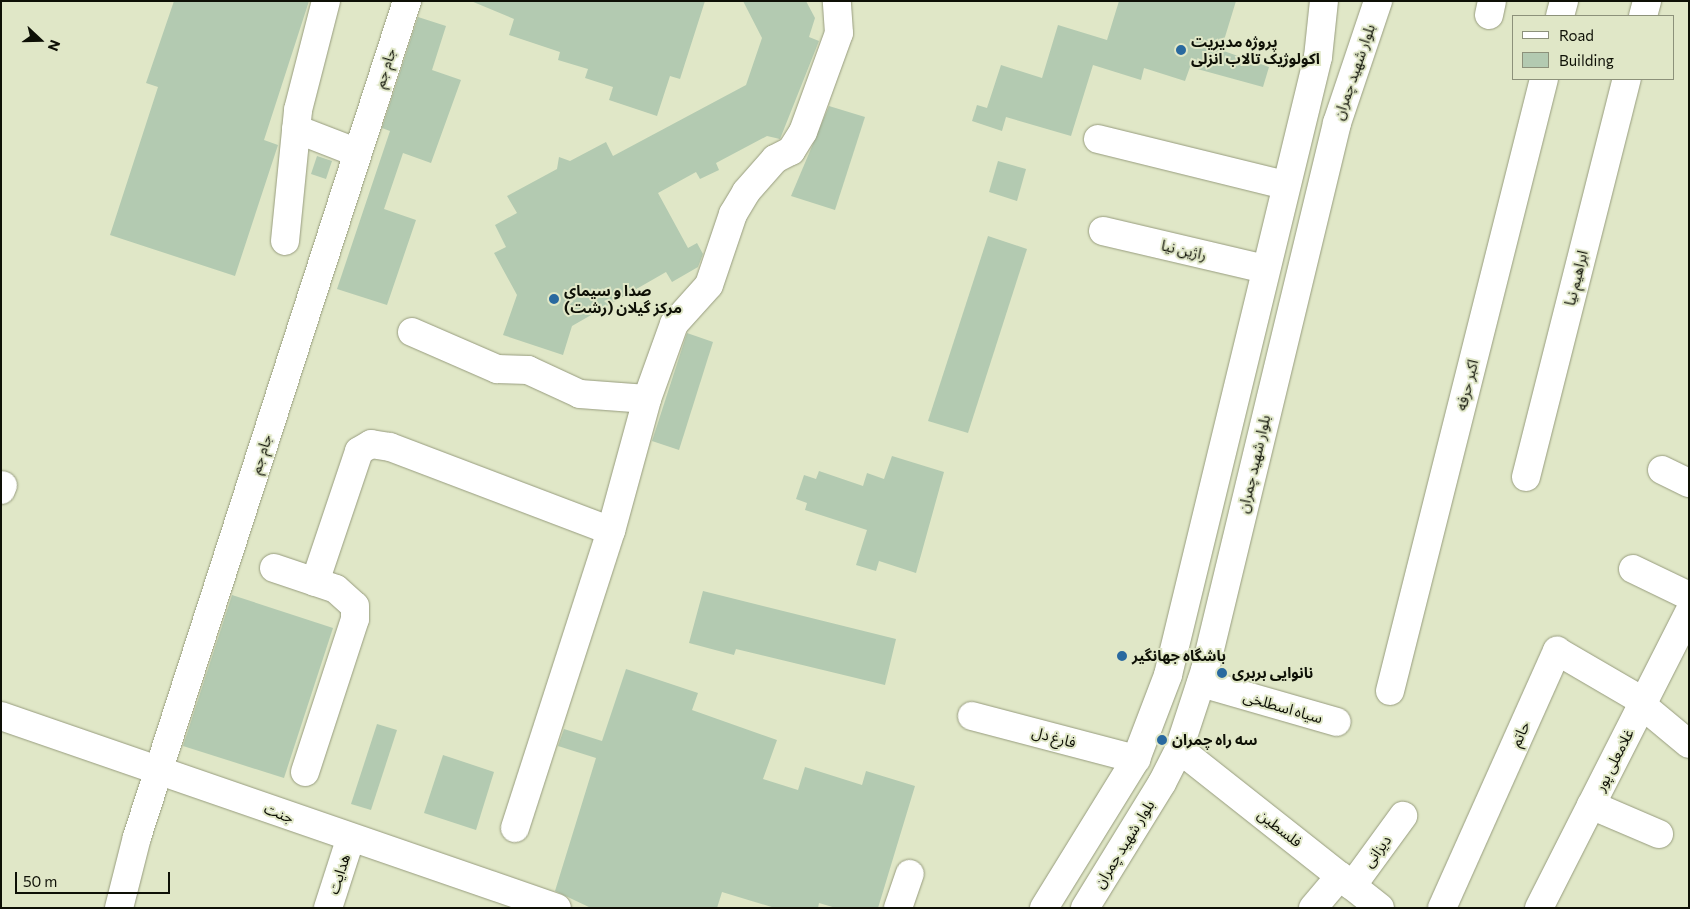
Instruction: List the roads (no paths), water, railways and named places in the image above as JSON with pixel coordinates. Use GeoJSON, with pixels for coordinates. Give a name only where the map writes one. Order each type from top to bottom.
{"type":"FeatureCollection","features":[{"type":"Feature","properties":{"kind":"street"},"geometry":{"type":"LineString","coordinates":[[285,242],[296,129],[326,1]]}},
{"type":"Feature","properties":{"kind":"street","name":"جام جم"},"geometry":{"type":"LineString","coordinates":[[119,908],[160,768],[407,1]]}},
{"type":"Feature","properties":{"kind":"street"},"geometry":{"type":"LineString","coordinates":[[515,828],[611,531],[647,399],[674,324],[709,285],[733,214],[746,192],[775,159],[791,151],[803,132],[840,33],[837,1]]}},
{"type":"Feature","properties":{"kind":"street","name":"بلوار شهید چمران"},"geometry":{"type":"LineString","coordinates":[[1085,908],[1179,748],[1201,683],[1337,123],[1378,1]]}},
{"type":"Feature","properties":{"kind":"street"},"geometry":{"type":"LineString","coordinates":[[1560,15],[1564,1]]}},
{"type":"Feature","properties":{"kind":"street"},"geometry":{"type":"LineString","coordinates":[[1643,15],[1646,1]]}},
{"type":"Feature","properties":{"kind":"street"},"geometry":{"type":"LineString","coordinates":[[1044,908],[1136,759],[1178,640],[1285,185],[1318,57],[1324,2]]}},
{"type":"Feature","properties":{"kind":"street","name":"اکبر حرفه"},"geometry":{"type":"LineString","coordinates":[[1390,690],[1544,80]]}},
{"type":"Feature","properties":{"kind":"street","name":"ابراهیم نیا"},"geometry":{"type":"LineString","coordinates":[[1526,477],[1627,80]]}},
{"type":"Feature","properties":{"kind":"street"},"geometry":{"type":"LineString","coordinates":[[296,129],[358,153]]}},
{"type":"Feature","properties":{"kind":"street"},"geometry":{"type":"LineString","coordinates":[[1098,139],[1285,185]]}},
{"type":"Feature","properties":{"kind":"street","name":"راژین نیا"},"geometry":{"type":"LineString","coordinates":[[1103,232],[1265,269]]}},
{"type":"Feature","properties":{"kind":"street"},"geometry":{"type":"LineString","coordinates":[[412,332],[498,369],[528,370],[580,394],[647,399]]}},
{"type":"Feature","properties":{"kind":"street"},"geometry":{"type":"LineString","coordinates":[[315,582],[359,450],[371,444],[390,446],[611,531]]}},
{"type":"Feature","properties":{"kind":"street"},"geometry":{"type":"LineString","coordinates":[[1662,470],[1689,483]]}},
{"type":"Feature","properties":{"kind":"street"},"geometry":{"type":"LineString","coordinates":[[274,568],[348,596],[355,606],[355,619],[305,772]]}},
{"type":"Feature","properties":{"kind":"street"},"geometry":{"type":"LineString","coordinates":[[1633,570],[1689,596]]}},
{"type":"Feature","properties":{"kind":"street","name":"غلامعلی پور"},"geometry":{"type":"LineString","coordinates":[[1539,908],[1689,612]]}},
{"type":"Feature","properties":{"kind":"street","name":"حاتم"},"geometry":{"type":"LineString","coordinates":[[1442,908],[1557,651],[1642,703]]}},
{"type":"Feature","properties":{"kind":"street","name":"سیاه اسطلخی"},"geometry":{"type":"LineString","coordinates":[[1201,683],[1337,722]]}},
{"type":"Feature","properties":{"kind":"street"},"geometry":{"type":"LineString","coordinates":[[1642,703],[1689,744]]}},
{"type":"Feature","properties":{"kind":"street","name":"جنت"},"geometry":{"type":"LineString","coordinates":[[1,716],[160,768],[350,840],[554,907]]}},
{"type":"Feature","properties":{"kind":"street","name":"فارغ دل"},"geometry":{"type":"LineString","coordinates":[[972,716],[1136,759]]}},
{"type":"Feature","properties":{"kind":"street","name":"فلسطین"},"geometry":{"type":"LineString","coordinates":[[1179,748],[1380,908]]}},
{"type":"Feature","properties":{"kind":"street"},"geometry":{"type":"LineString","coordinates":[[1591,805],[1659,834]]}},
{"type":"Feature","properties":{"kind":"street","name":"دیزانی"},"geometry":{"type":"LineString","coordinates":[[1313,908],[1346,881],[1403,816]]}},
{"type":"Feature","properties":{"kind":"street","name":"هدایت"},"geometry":{"type":"LineString","coordinates":[[328,908],[350,840]]}},
{"type":"Feature","properties":{"kind":"street"},"geometry":{"type":"LineString","coordinates":[[898,908],[910,874]]}},
{"type":"Feature","properties":{"kind":"place","name":"پروژه مدیریت اکولوژیک تالاب انزلی"},"geometry":{"type":"Point","coordinates":[1181,50]}},
{"type":"Feature","properties":{"kind":"place","name":"صدا و سیمای مرکز گیلان (رشت)"},"geometry":{"type":"Point","coordinates":[554,299]}},
{"type":"Feature","properties":{"kind":"place","name":"باشگاه جهانگیر"},"geometry":{"type":"Point","coordinates":[1122,656]}},
{"type":"Feature","properties":{"kind":"place","name":"نانوایی بربری"},"geometry":{"type":"Point","coordinates":[1222,673]}},
{"type":"Feature","properties":{"kind":"place","name":"سه راه چمران"},"geometry":{"type":"Point","coordinates":[1162,740]}}]}
